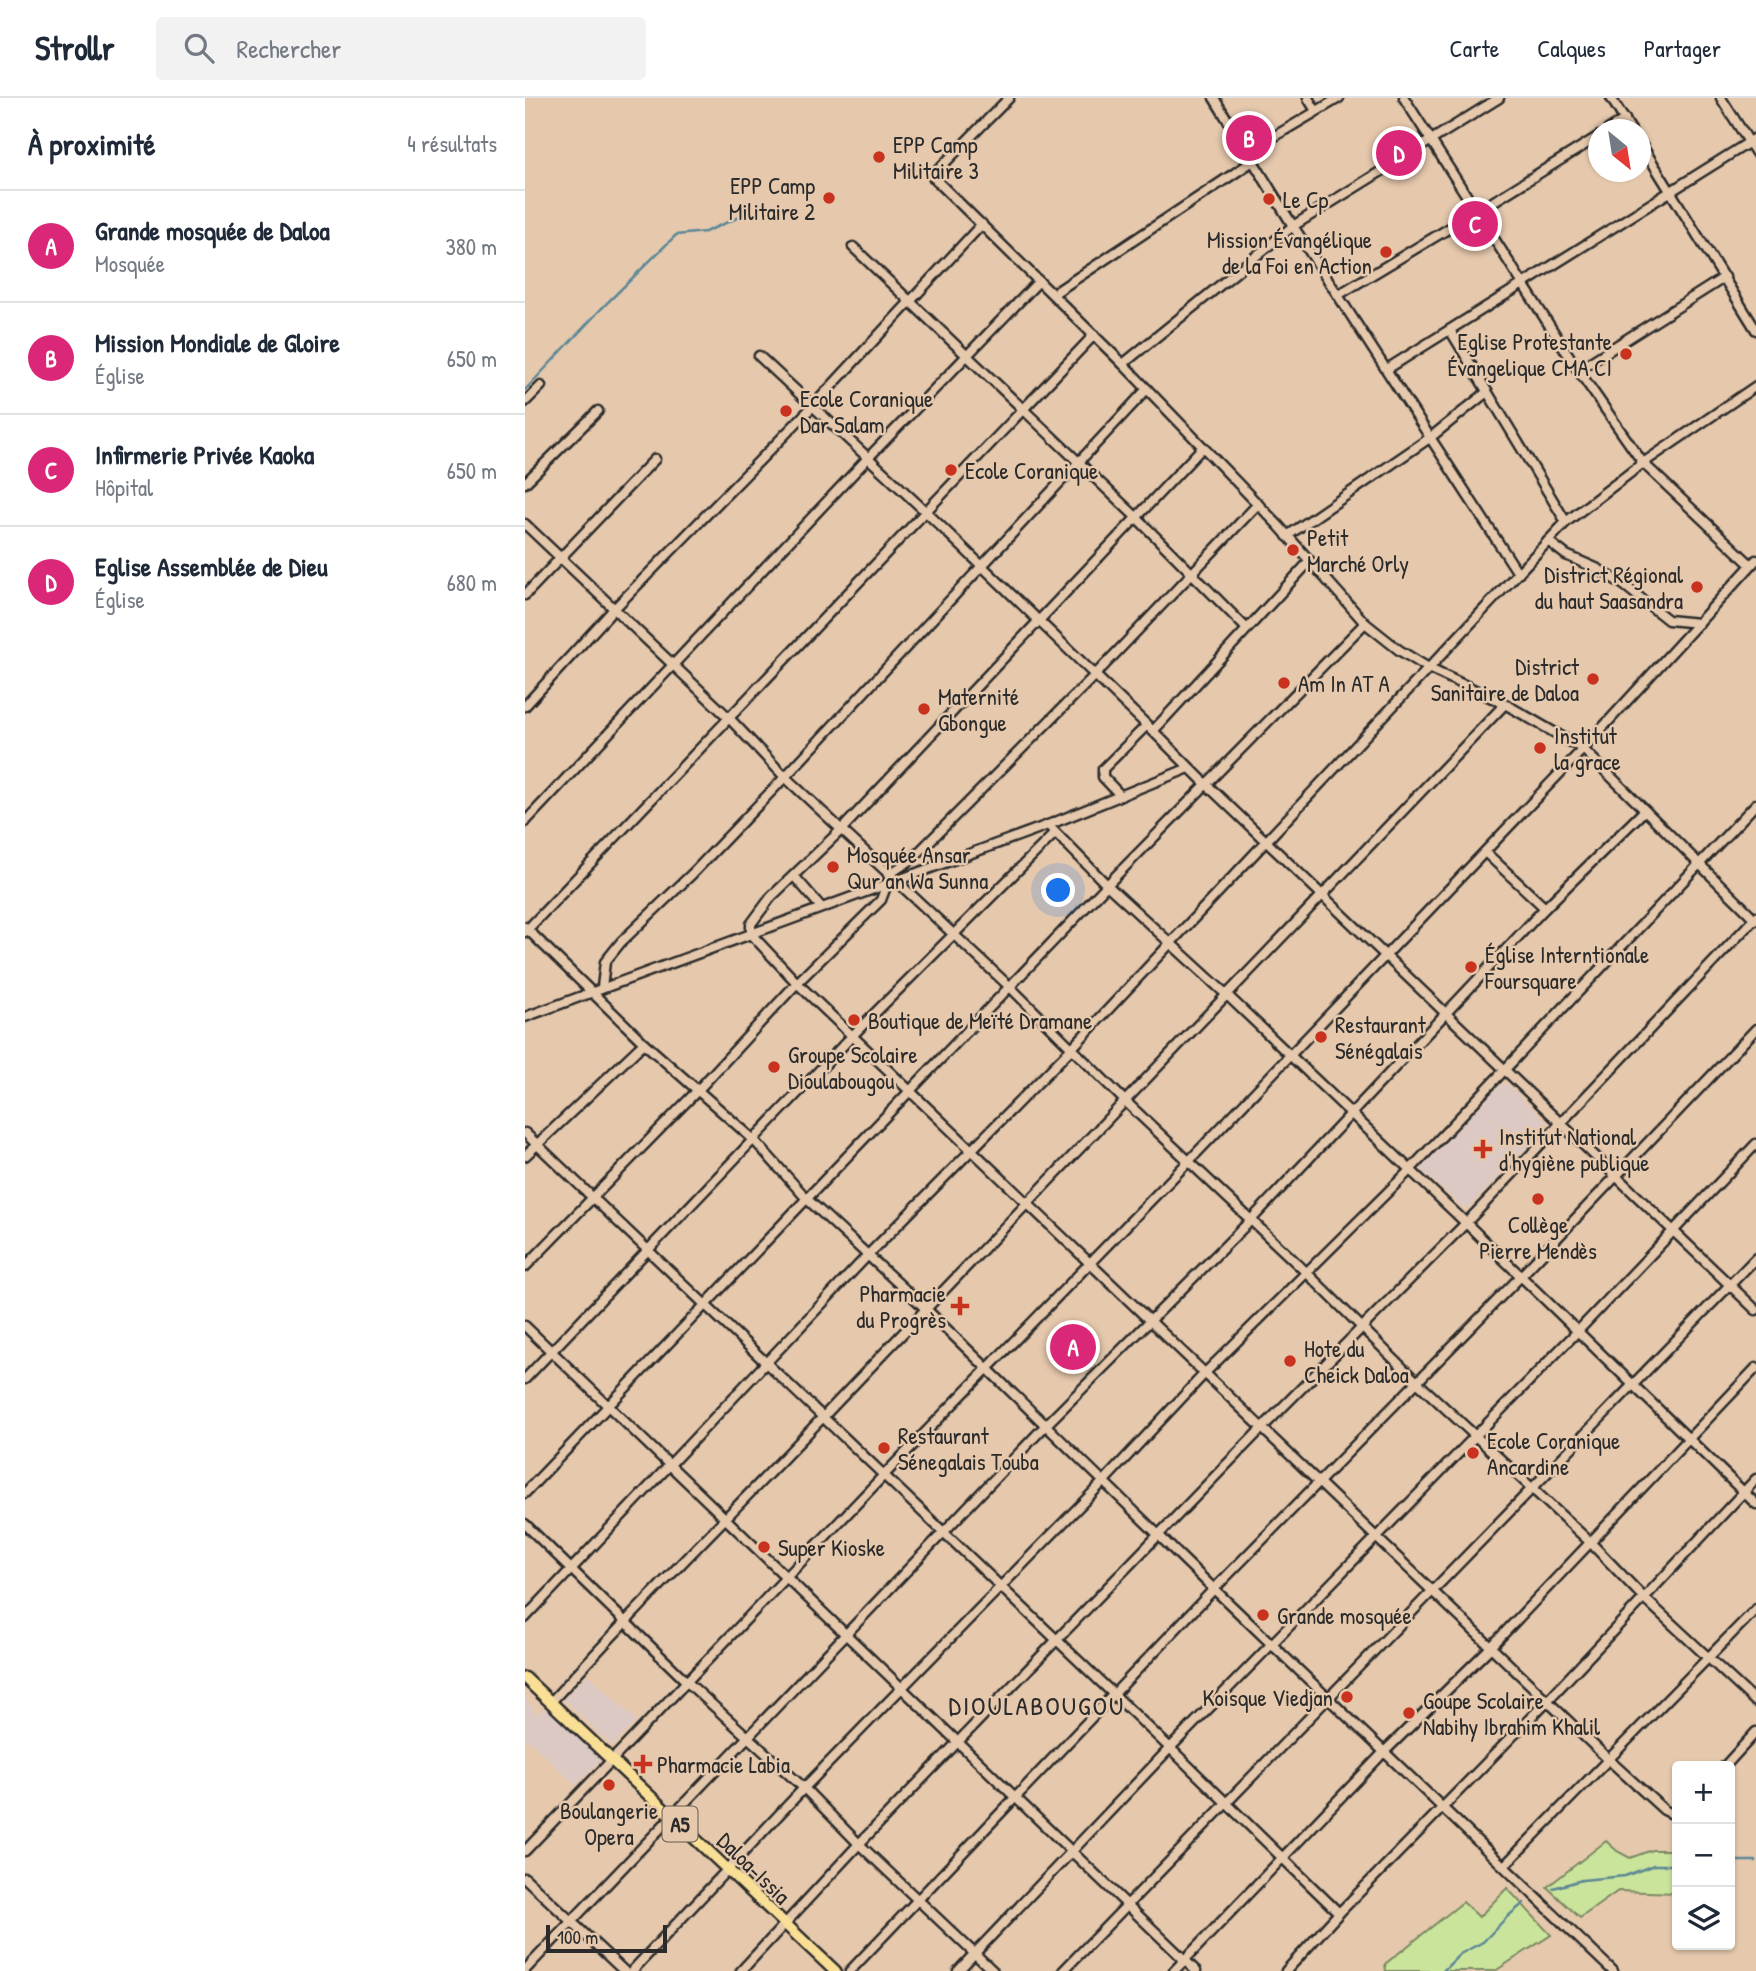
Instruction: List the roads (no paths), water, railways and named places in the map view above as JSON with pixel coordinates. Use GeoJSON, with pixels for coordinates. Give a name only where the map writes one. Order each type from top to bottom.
{"type":"FeatureCollection","features":[{"type":"Feature","properties":{"kind":"main road","name":"Daloa-Issia"},"geometry":{"type":"LineString","coordinates":[[525,1678],[835,1971]]}},
{"type":"Feature","properties":{"kind":"street"},"geometry":{"type":"LineString","coordinates":[[741,1971],[859,1844],[1262,1428],[1466,1223],[1756,919],[1583,749],[1505,704],[1430,669],[1399,650],[1365,623],[1258,504],[1123,364],[932,176],[1009,98]]}},
{"type":"Feature","properties":{"kind":"street"},"geometry":{"type":"LineString","coordinates":[[1214,98],[1293,226],[1518,573]]}},
{"type":"Feature","properties":{"kind":"street"},"geometry":{"type":"LineString","coordinates":[[1308,98],[1316,111]]}},
{"type":"Feature","properties":{"kind":"street"},"geometry":{"type":"LineString","coordinates":[[1248,152],[1339,98]]}},
{"type":"Feature","properties":{"kind":"street"},"geometry":{"type":"LineString","coordinates":[[525,1851],[1485,852],[1753,563],[1643,463],[1578,370],[1479,211],[1429,140],[1404,98]]}},
{"type":"Feature","properties":{"kind":"street"},"geometry":{"type":"LineString","coordinates":[[1123,364],[1293,226],[1499,98]]}},
{"type":"Feature","properties":{"kind":"street"},"geometry":{"type":"LineString","coordinates":[[1611,98],[1625,119]]}},
{"type":"Feature","properties":{"kind":"street"},"geometry":{"type":"LineString","coordinates":[[1721,98],[1752,140],[1756,153]]}},
{"type":"Feature","properties":{"kind":"street"},"geometry":{"type":"LineString","coordinates":[[1387,369],[1752,140]]}},
{"type":"Feature","properties":{"kind":"street"},"geometry":{"type":"LineString","coordinates":[[1338,295],[1588,142]]}},
{"type":"Feature","properties":{"kind":"street"},"geometry":{"type":"LineString","coordinates":[[1053,294],[1253,161]]}},
{"type":"Feature","properties":{"kind":"street"},"geometry":{"type":"LineString","coordinates":[[1651,161],[1756,330]]}},
{"type":"Feature","properties":{"kind":"street"},"geometry":{"type":"LineString","coordinates":[[525,706],[614,609],[812,407],[982,224]]}},
{"type":"Feature","properties":{"kind":"street"},"geometry":{"type":"LineString","coordinates":[[853,247],[1136,517],[1247,629]]}},
{"type":"Feature","properties":{"kind":"street"},"geometry":{"type":"LineString","coordinates":[[1578,370],[1725,277]]}},
{"type":"Feature","properties":{"kind":"street"},"geometry":{"type":"LineString","coordinates":[[525,822],[1039,281]]}},
{"type":"Feature","properties":{"kind":"street"},"geometry":{"type":"LineString","coordinates":[[1450,330],[1566,523]]}},
{"type":"Feature","properties":{"kind":"street"},"geometry":{"type":"LineString","coordinates":[[1094,335],[526,929],[643,1042],[754,1140],[807,1199],[925,1308],[1613,1971]]}},
{"type":"Feature","properties":{"kind":"street"},"geometry":{"type":"LineString","coordinates":[[759,356],[925,511],[1189,768],[1756,1310]]}},
{"type":"Feature","properties":{"kind":"street"},"geometry":{"type":"LineString","coordinates":[[525,402],[541,386]]}},
{"type":"Feature","properties":{"kind":"street"},"geometry":{"type":"LineString","coordinates":[[525,1618],[868,1255],[1072,1048],[1548,541],[1566,523],[1643,463],[1756,386]]}},
{"type":"Feature","properties":{"kind":"street"},"geometry":{"type":"LineString","coordinates":[[602,988],[605,962],[621,942],[785,778],[1147,389]]}},
{"type":"Feature","properties":{"kind":"street"},"geometry":{"type":"LineString","coordinates":[[1287,536],[1431,437],[1487,392]]}},
{"type":"Feature","properties":{"kind":"street"},"geometry":{"type":"LineString","coordinates":[[525,483],[598,411]]}},
{"type":"Feature","properties":{"kind":"street"},"geometry":{"type":"LineString","coordinates":[[1203,447],[841,830],[771,897],[751,924],[751,934],[797,982],[1149,1321],[1608,1759],[1664,1810],[1672,1812]]}},
{"type":"Feature","properties":{"kind":"street"},"geometry":{"type":"LineString","coordinates":[[525,595],[655,459]]}},
{"type":"Feature","properties":{"kind":"street"},"geometry":{"type":"LineString","coordinates":[[525,1267],[698,1090],[797,982],[881,900],[890,880],[1095,674],[1258,504]]}},
{"type":"Feature","properties":{"kind":"street"},"geometry":{"type":"LineString","coordinates":[[525,524],[673,664],[890,880],[1010,987],[1417,1382],[1590,1542],[1643,1597],[1756,1702]]}},
{"type":"Feature","properties":{"kind":"street"},"geometry":{"type":"LineString","coordinates":[[1548,541],[1566,555],[1598,569],[1624,585],[1668,620],[1699,623]]}},
{"type":"Feature","properties":{"kind":"street"},"geometry":{"type":"LineString","coordinates":[[1121,796],[1103,777],[1103,769],[1150,728],[1309,562]]}},
{"type":"Feature","properties":{"kind":"street"},"geometry":{"type":"LineString","coordinates":[[525,1493],[1107,885],[1365,623]]}},
{"type":"Feature","properties":{"kind":"street"},"geometry":{"type":"LineString","coordinates":[[551,1702],[625,1620],[823,1417],[1124,1100],[1228,996],[1505,704]]}},
{"type":"Feature","properties":{"kind":"street"},"geometry":{"type":"LineString","coordinates":[[525,1017],[890,880],[1048,825],[1189,768]]}},
{"type":"Feature","properties":{"kind":"street"},"geometry":{"type":"LineString","coordinates":[[632,1971],[804,1788],[1104,1481],[1205,1373],[1409,1171],[1756,804]]}},
{"type":"Feature","properties":{"kind":"street"},"geometry":{"type":"LineString","coordinates":[[525,1970],[1045,1426],[1250,1221],[1545,908],[1644,811]]}},
{"type":"Feature","properties":{"kind":"street"},"geometry":{"type":"LineString","coordinates":[[1048,825],[1107,885],[1290,1055],[1756,1504]]}},
{"type":"Feature","properties":{"kind":"street"},"geometry":{"type":"LineString","coordinates":[[525,1379],[853,1035],[1055,833]]}},
{"type":"Feature","properties":{"kind":"street"},"geometry":{"type":"LineString","coordinates":[[1485,852],[1545,908]]}},
{"type":"Feature","properties":{"kind":"street"},"geometry":{"type":"LineString","coordinates":[[794,876],[821,907]]}},
{"type":"Feature","properties":{"kind":"street"},"geometry":{"type":"LineString","coordinates":[[850,1971],[1214,1589],[1520,1277],[1756,1029]]}},
{"type":"Feature","properties":{"kind":"street"},"geometry":{"type":"LineString","coordinates":[[525,1156],[643,1042]]}},
{"type":"Feature","properties":{"kind":"street"},"geometry":{"type":"LineString","coordinates":[[525,1133],[1170,1748],[1339,1913]]}},
{"type":"Feature","properties":{"kind":"street"},"geometry":{"type":"LineString","coordinates":[[958,1971],[1170,1748],[1577,1332],[1756,1144]]}},
{"type":"Feature","properties":{"kind":"street"},"geometry":{"type":"LineString","coordinates":[[1063,1971],[1756,1258]]}},
{"type":"Feature","properties":{"kind":"street"},"geometry":{"type":"LineString","coordinates":[[525,1326],[1196,1971]]}},
{"type":"Feature","properties":{"kind":"street"},"geometry":{"type":"LineString","coordinates":[[1174,1971],[1384,1752],[1491,1647],[1756,1368]]}},
{"type":"Feature","properties":{"kind":"street"},"geometry":{"type":"LineString","coordinates":[[1286,1971],[1339,1913],[1548,1700],[1756,1479]]}},
{"type":"Feature","properties":{"kind":"street"},"geometry":{"type":"LineString","coordinates":[[525,1524],[686,1681],[804,1788],[993,1971]]}},
{"type":"Feature","properties":{"kind":"street"},"geometry":{"type":"LineString","coordinates":[[1504,1866],[1756,1609]]}},
{"type":"Feature","properties":{"kind":"street"},"geometry":{"type":"LineString","coordinates":[[1730,1761],[1756,1732]]}},
{"type":"Feature","properties":{"kind":"street"},"geometry":{"type":"LineString","coordinates":[[525,1878],[624,1971]]}},
{"type":"Feature","properties":{"kind":"waterway"},"geometry":{"type":"LineString","coordinates":[[525,390],[676,235],[705,232],[744,215]]}},
{"type":"Feature","properties":{"kind":"waterway"},"geometry":{"type":"LineString","coordinates":[[1735,1861],[1756,1861]]}},
{"type":"Feature","properties":{"kind":"waterway"},"geometry":{"type":"LineString","coordinates":[[1553,1888],[1582,1880],[1625,1876],[1654,1865],[1672,1865]]}},
{"type":"Feature","properties":{"kind":"waterway"},"geometry":{"type":"LineString","coordinates":[[1443,1971],[1460,1954],[1483,1942],[1524,1903]]}},
{"type":"Feature","properties":{"kind":"place","name":"Mission Mondiale de Gloire"},"geometry":{"type":"Point","coordinates":[1249,138]}},
{"type":"Feature","properties":{"kind":"place","name":"Eglise Assemblée de Dieu"},"geometry":{"type":"Point","coordinates":[1399,153]}},
{"type":"Feature","properties":{"kind":"place","name":"EPP Camp Militaire 3"},"geometry":{"type":"Point","coordinates":[879,157]}},
{"type":"Feature","properties":{"kind":"place","name":"EPP Camp Militaire 2"},"geometry":{"type":"Point","coordinates":[829,198]}},
{"type":"Feature","properties":{"kind":"place","name":"Le Cp"},"geometry":{"type":"Point","coordinates":[1269,199]}},
{"type":"Feature","properties":{"kind":"place","name":"Infirmerie Privée Kaoka"},"geometry":{"type":"Point","coordinates":[1475,224]}},
{"type":"Feature","properties":{"kind":"place","name":"Mission Évangélique de la Foi en Action"},"geometry":{"type":"Point","coordinates":[1386,252]}},
{"type":"Feature","properties":{"kind":"place","name":"Eglise Protestante Évangelique CMA CI"},"geometry":{"type":"Point","coordinates":[1626,354]}},
{"type":"Feature","properties":{"kind":"place","name":"Ecole Coranique Dar Salam"},"geometry":{"type":"Point","coordinates":[786,411]}},
{"type":"Feature","properties":{"kind":"place","name":"Ecole Coranique"},"geometry":{"type":"Point","coordinates":[951,470]}},
{"type":"Feature","properties":{"kind":"place","name":"Petit Marché Orly"},"geometry":{"type":"Point","coordinates":[1293,550]}},
{"type":"Feature","properties":{"kind":"place","name":"District Régional du haut Saasandra"},"geometry":{"type":"Point","coordinates":[1697,587]}},
{"type":"Feature","properties":{"kind":"place","name":"District Sanitaire de Daloa"},"geometry":{"type":"Point","coordinates":[1593,679]}},
{"type":"Feature","properties":{"kind":"place","name":"Am In AT A"},"geometry":{"type":"Point","coordinates":[1284,683]}},
{"type":"Feature","properties":{"kind":"place","name":"Maternité Gbongue"},"geometry":{"type":"Point","coordinates":[924,709]}},
{"type":"Feature","properties":{"kind":"place","name":"Institut la grace"},"geometry":{"type":"Point","coordinates":[1540,748]}},
{"type":"Feature","properties":{"kind":"place","name":"Mosquée Ansar Qur an Wa Sunna"},"geometry":{"type":"Point","coordinates":[833,867]}},
{"type":"Feature","properties":{"kind":"place","name":"Église Interntionale Foursquare"},"geometry":{"type":"Point","coordinates":[1471,967]}},
{"type":"Feature","properties":{"kind":"place","name":"Boutique de Meïté Dramane"},"geometry":{"type":"Point","coordinates":[854,1020]}},
{"type":"Feature","properties":{"kind":"place","name":"Restaurant Sénégalais"},"geometry":{"type":"Point","coordinates":[1321,1037]}},
{"type":"Feature","properties":{"kind":"place","name":"Groupe Scolaire Dioulabougou"},"geometry":{"type":"Point","coordinates":[774,1067]}},
{"type":"Feature","properties":{"kind":"place","name":"Institut National d'hygiène publique"},"geometry":{"type":"Point","coordinates":[1483,1149]}},
{"type":"Feature","properties":{"kind":"place","name":"Collège Pierre Mendès"},"geometry":{"type":"Point","coordinates":[1538,1199]}},
{"type":"Feature","properties":{"kind":"place","name":"Pharmacie du Progrès"},"geometry":{"type":"Point","coordinates":[960,1306]}},
{"type":"Feature","properties":{"kind":"place","name":"Grande mosquée de Daloa"},"geometry":{"type":"Point","coordinates":[1073,1347]}},
{"type":"Feature","properties":{"kind":"place","name":"Hote du Cheick Daloa"},"geometry":{"type":"Point","coordinates":[1290,1361]}},
{"type":"Feature","properties":{"kind":"place","name":"Restaurant Sénegalais Touba"},"geometry":{"type":"Point","coordinates":[884,1448]}},
{"type":"Feature","properties":{"kind":"place","name":"Ecole Coranique Ancardine"},"geometry":{"type":"Point","coordinates":[1473,1453]}},
{"type":"Feature","properties":{"kind":"place","name":"Super Kioske"},"geometry":{"type":"Point","coordinates":[764,1547]}},
{"type":"Feature","properties":{"kind":"place","name":"Grande mosquée"},"geometry":{"type":"Point","coordinates":[1263,1615]}},
{"type":"Feature","properties":{"kind":"place","name":"Koisque Viedjan"},"geometry":{"type":"Point","coordinates":[1347,1697]}},
{"type":"Feature","properties":{"kind":"place","name":"Goupe Scolaire Nabihy Ibrahim Khalil"},"geometry":{"type":"Point","coordinates":[1409,1713]}},
{"type":"Feature","properties":{"kind":"place","name":"Pharmacie Labia"},"geometry":{"type":"Point","coordinates":[643,1764]}},
{"type":"Feature","properties":{"kind":"place","name":"Boulangerie Opera"},"geometry":{"type":"Point","coordinates":[609,1785]}},
{"type":"Feature","properties":{"kind":"district","name":"DIOULABOUGOU"},"geometry":{"type":"Point","coordinates":[1037,1705]}}]}
